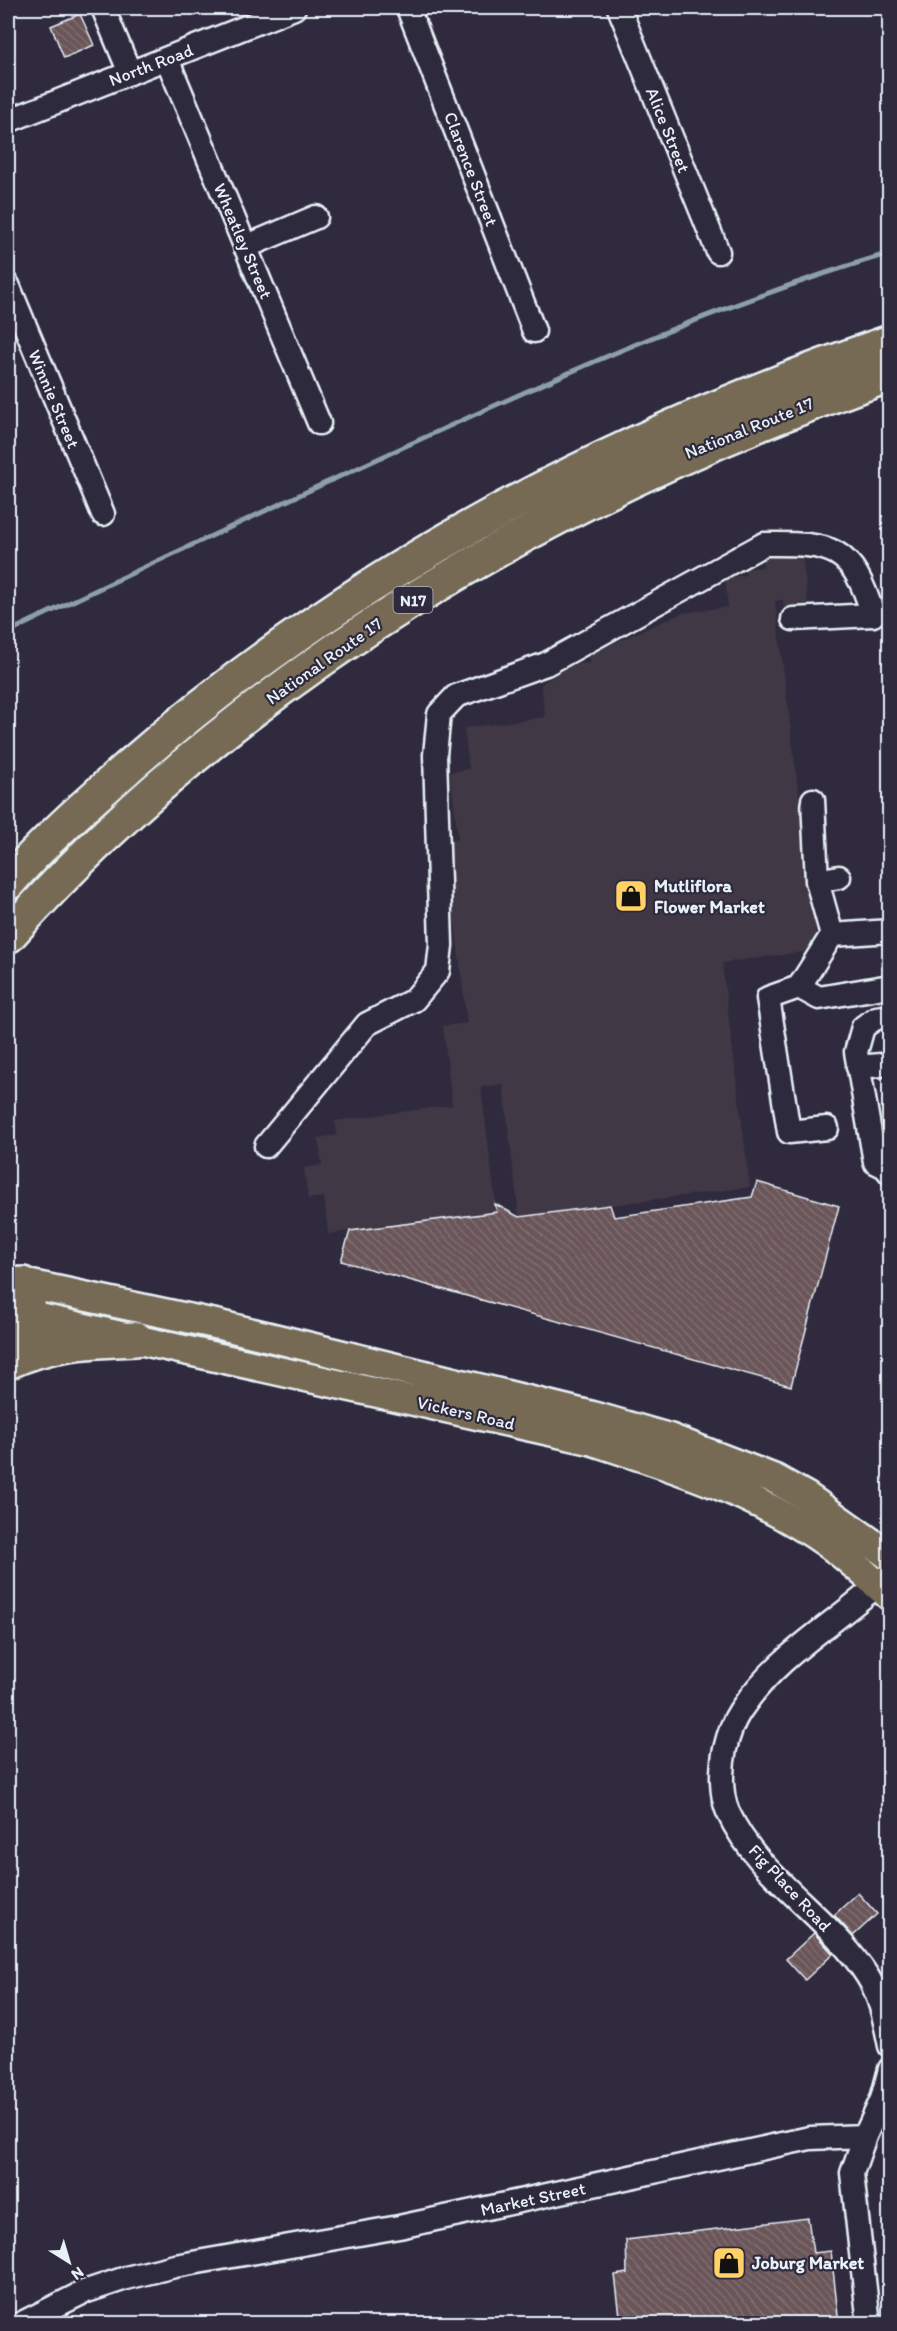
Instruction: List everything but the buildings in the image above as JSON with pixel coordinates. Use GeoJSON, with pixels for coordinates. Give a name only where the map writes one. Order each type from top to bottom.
{"type":"FeatureCollection","features":[{"type":"Feature","properties":{"kind":"highway","name":"N17"},"geometry":{"type":"LineString","coordinates":[[8,883],[100,792],[166,734],[245,671],[387,575],[465,530],[612,454],[807,370],[890,342]]}},
{"type":"Feature","properties":{"kind":"highway","name":"National Route 17"},"geometry":{"type":"LineString","coordinates":[[8,936],[87,854],[161,785],[229,728],[295,678],[453,575],[558,516],[675,458],[775,416],[890,375]]}},
{"type":"Feature","properties":{"kind":"highway"},"geometry":{"type":"LineString","coordinates":[[8,1360],[25,1335],[17,1298]]}},
{"type":"Feature","properties":{"kind":"highway"},"geometry":{"type":"LineString","coordinates":[[8,1360],[57,1344],[136,1339]]}},
{"type":"Feature","properties":{"kind":"main road","name":"Vickers Road"},"geometry":{"type":"LineString","coordinates":[[17,1298],[136,1339],[590,1440],[736,1491],[780,1513],[885,1585]]}},
{"type":"Feature","properties":{"kind":"main road","name":"Vickers Road"},"geometry":{"type":"LineString","coordinates":[[17,1298],[231,1328],[572,1411],[669,1438],[774,1479],[816,1503],[890,1556]]}},
{"type":"Feature","properties":{"kind":"street"},"geometry":{"type":"LineString","coordinates":[[103,8],[130,73]]}},
{"type":"Feature","properties":{"kind":"street","name":"North Road"},"geometry":{"type":"LineString","coordinates":[[8,121],[294,8]]}},
{"type":"Feature","properties":{"kind":"street","name":"Clarence Street"},"geometry":{"type":"LineString","coordinates":[[408,8],[534,331]]}},
{"type":"Feature","properties":{"kind":"street","name":"Alice Street"},"geometry":{"type":"LineString","coordinates":[[619,8],[718,252]]}},
{"type":"Feature","properties":{"kind":"street","name":"Wheatley Street"},"geometry":{"type":"LineString","coordinates":[[168,59],[319,423]]}},
{"type":"Feature","properties":{"kind":"street"},"geometry":{"type":"LineString","coordinates":[[245,247],[316,217]]}},
{"type":"Feature","properties":{"kind":"street","name":"Winnie Street"},"geometry":{"type":"LineString","coordinates":[[8,285],[103,513]]}},
{"type":"Feature","properties":{"kind":"street"},"geometry":{"type":"LineString","coordinates":[[266,1146],[367,1024],[414,1000],[438,971],[441,945],[435,755],[440,714],[456,696],[546,664],[764,544],[805,543],[837,551],[852,566],[865,590],[873,615],[793,619]]}},
{"type":"Feature","properties":{"kind":"street"},"geometry":{"type":"LineString","coordinates":[[813,800],[828,879],[832,935],[799,987],[768,998],[789,1132],[827,1128]]}},
{"type":"Feature","properties":{"kind":"street"},"geometry":{"type":"LineString","coordinates":[[832,935],[890,931]]}},
{"type":"Feature","properties":{"kind":"street"},"geometry":{"type":"LineString","coordinates":[[799,987],[819,998],[890,986]]}},
{"type":"Feature","properties":{"kind":"street"},"geometry":{"type":"LineString","coordinates":[[882,1168],[870,1066],[856,1052],[863,1027],[876,1018],[890,1016]]}},
{"type":"Feature","properties":{"kind":"street","name":"Fig Place Road"},"geometry":{"type":"LineString","coordinates":[[885,1585],[814,1633],[750,1698],[739,1713],[729,1734],[723,1759],[722,1784],[727,1810],[748,1845],[839,1941],[868,1978],[884,2015],[890,2046]]}},
{"type":"Feature","properties":{"kind":"street"},"geometry":{"type":"LineString","coordinates":[[868,2324],[852,2173],[865,2136],[882,2099],[890,2069]]}},
{"type":"Feature","properties":{"kind":"street","name":"Market Street"},"geometry":{"type":"LineString","coordinates":[[20,2324],[84,2292],[126,2278],[175,2266],[399,2227],[810,2138],[865,2136]]}},
{"type":"Feature","properties":{"kind":"shaded area","name":"Mutliflora Flower Market"},"geometry":{"type":"Polygon","coordinates":[[[802,553],[808,605],[784,608],[783,600],[775,601],[818,950],[722,963],[750,1187],[519,1217],[503,1084],[481,1087],[497,1212],[328,1234],[324,1197],[308,1199],[304,1168],[322,1165],[318,1138],[337,1135],[335,1121],[452,1105],[443,1026],[467,1023],[445,841],[458,839],[450,772],[469,769],[464,728],[545,717],[541,684],[572,665],[590,663],[589,654],[682,613],[728,607],[725,578],[746,575],[745,569],[763,567],[763,558],[802,553]]]}},
{"type":"Feature","properties":{"kind":"waterway"},"geometry":{"type":"LineString","coordinates":[[8,632],[148,565],[570,372],[760,296],[890,253]]}},
{"type":"Feature","properties":{"kind":"place","name":"Mutliflora Flower Market"},"geometry":{"type":"Point","coordinates":[631,896]}},
{"type":"Feature","properties":{"kind":"place","name":"Joburg Market"},"geometry":{"type":"Point","coordinates":[729,2263]}}]}
